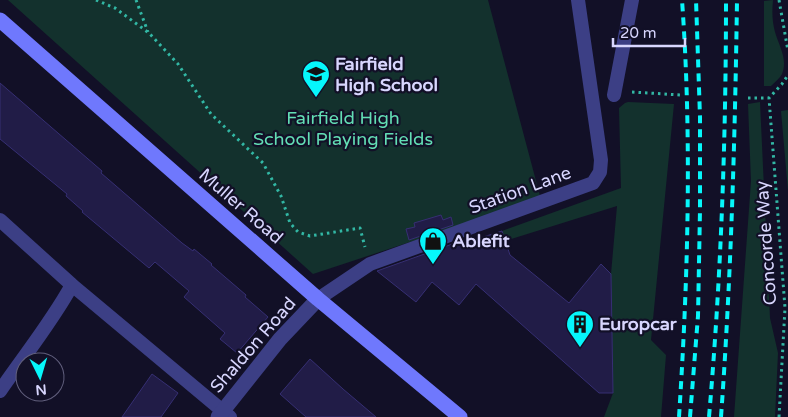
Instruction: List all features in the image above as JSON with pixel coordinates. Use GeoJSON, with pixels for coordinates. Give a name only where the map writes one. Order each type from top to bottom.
{"type":"FeatureCollection","features":[{"type":"Feature","properties":{"kind":"main road","name":"Muller Road"},"geometry":{"type":"LineString","coordinates":[[0,20],[318,299],[460,417]]}},
{"type":"Feature","properties":{"kind":"street","name":"Shaldon Road"},"geometry":{"type":"LineString","coordinates":[[223,415],[280,340],[318,299]]}},
{"type":"Feature","properties":{"kind":"lane","name":"Station Lane"},"geometry":{"type":"LineString","coordinates":[[318,299],[370,264],[593,183],[600,172],[601,160],[578,0]]}},
{"type":"Feature","properties":{"kind":"lane"},"geometry":{"type":"LineString","coordinates":[[614,96],[632,0]]}},
{"type":"Feature","properties":{"kind":"lane"},"geometry":{"type":"LineString","coordinates":[[0,220],[72,286],[223,415]]}},
{"type":"Feature","properties":{"kind":"lane"},"geometry":{"type":"LineString","coordinates":[[0,391],[56,314],[72,286]]}},
{"type":"Feature","properties":{"kind":"path"},"geometry":{"type":"LineString","coordinates":[[96,0],[115,8],[148,33],[178,64],[211,114],[263,163],[281,196],[290,224],[298,232],[310,236],[360,228],[370,264]]}},
{"type":"Feature","properties":{"kind":"path"},"geometry":{"type":"LineString","coordinates":[[136,0],[148,33]]}},
{"type":"Feature","properties":{"kind":"path"},"geometry":{"type":"LineString","coordinates":[[780,0],[788,51]]}},
{"type":"Feature","properties":{"kind":"path"},"geometry":{"type":"LineString","coordinates":[[748,98],[769,98],[788,77]]}},
{"type":"Feature","properties":{"kind":"path"},"geometry":{"type":"LineString","coordinates":[[614,96],[626,92],[681,95]]}},
{"type":"Feature","properties":{"kind":"path","name":"Concorde Way"},"geometry":{"type":"LineString","coordinates":[[769,98],[785,308],[779,417]]}},
{"type":"Feature","properties":{"kind":"green space","name":"Fairfield High School Playing Fields"},"geometry":{"type":"Polygon","coordinates":[[[8,0],[488,0],[540,196],[454,230],[410,242],[313,274],[8,0]]]}},
{"type":"Feature","properties":{"kind":"green space"},"geometry":{"type":"Polygon","coordinates":[[[773,0],[773,24],[782,53],[784,68],[781,76],[771,86],[764,86],[764,1],[773,0]]]}},
{"type":"Feature","properties":{"kind":"green space"},"geometry":{"type":"Polygon","coordinates":[[[628,102],[674,104],[651,340],[666,355],[661,417],[604,417],[613,393],[611,274],[617,206],[505,241],[502,231],[621,188],[619,108],[628,102]]]}},
{"type":"Feature","properties":{"kind":"green space"},"geometry":{"type":"Polygon","coordinates":[[[760,102],[770,318],[778,353],[775,417],[734,417],[751,181],[748,104],[760,102]]]}},
{"type":"Feature","properties":{"kind":"green space"},"geometry":{"type":"Polygon","coordinates":[[[788,110],[788,191],[781,111],[788,110]]]}},
{"type":"Feature","properties":{"kind":"building"},"geometry":{"type":"Polygon","coordinates":[[[0,83],[182,243],[193,251],[194,249],[212,264],[268,317],[237,353],[220,339],[225,333],[184,297],[189,291],[155,262],[149,268],[82,212],[66,196],[67,194],[0,139],[0,83]]]}},
{"type":"Feature","properties":{"kind":"building"},"geometry":{"type":"Polygon","coordinates":[[[441,215],[443,220],[451,217],[453,225],[409,240],[406,229],[415,227],[414,223],[441,215]]]}},
{"type":"Feature","properties":{"kind":"building","name":"Europcar"},"geometry":{"type":"Polygon","coordinates":[[[502,231],[510,255],[569,303],[601,264],[611,274],[613,393],[599,393],[476,284],[459,305],[432,282],[416,302],[377,271],[458,242],[458,245],[502,231]]]}},
{"type":"Feature","properties":{"kind":"building"},"geometry":{"type":"Polygon","coordinates":[[[310,359],[376,417],[306,417],[280,394],[310,359]]]}},
{"type":"Feature","properties":{"kind":"building"},"geometry":{"type":"Polygon","coordinates":[[[152,374],[178,393],[161,417],[122,417],[152,374]]]}},
{"type":"Feature","properties":{"kind":"railway"},"geometry":{"type":"LineString","coordinates":[[679,417],[685,313],[688,208],[687,104],[682,0]]}},
{"type":"Feature","properties":{"kind":"railway"},"geometry":{"type":"LineString","coordinates":[[690,417],[698,316],[700,210],[700,117],[696,0]]}},
{"type":"Feature","properties":{"kind":"railway"},"geometry":{"type":"LineString","coordinates":[[709,417],[717,313],[722,208],[726,0]]}},
{"type":"Feature","properties":{"kind":"railway"},"geometry":{"type":"LineString","coordinates":[[721,417],[732,208],[737,0]]}},
{"type":"Feature","properties":{"kind":"place","name":"Fairfield High School"},"geometry":{"type":"Point","coordinates":[316,98]}},
{"type":"Feature","properties":{"kind":"place","name":"Ablefit"},"geometry":{"type":"Point","coordinates":[433,265]}},
{"type":"Feature","properties":{"kind":"place","name":"Europcar"},"geometry":{"type":"Point","coordinates":[580,348]}}]}
